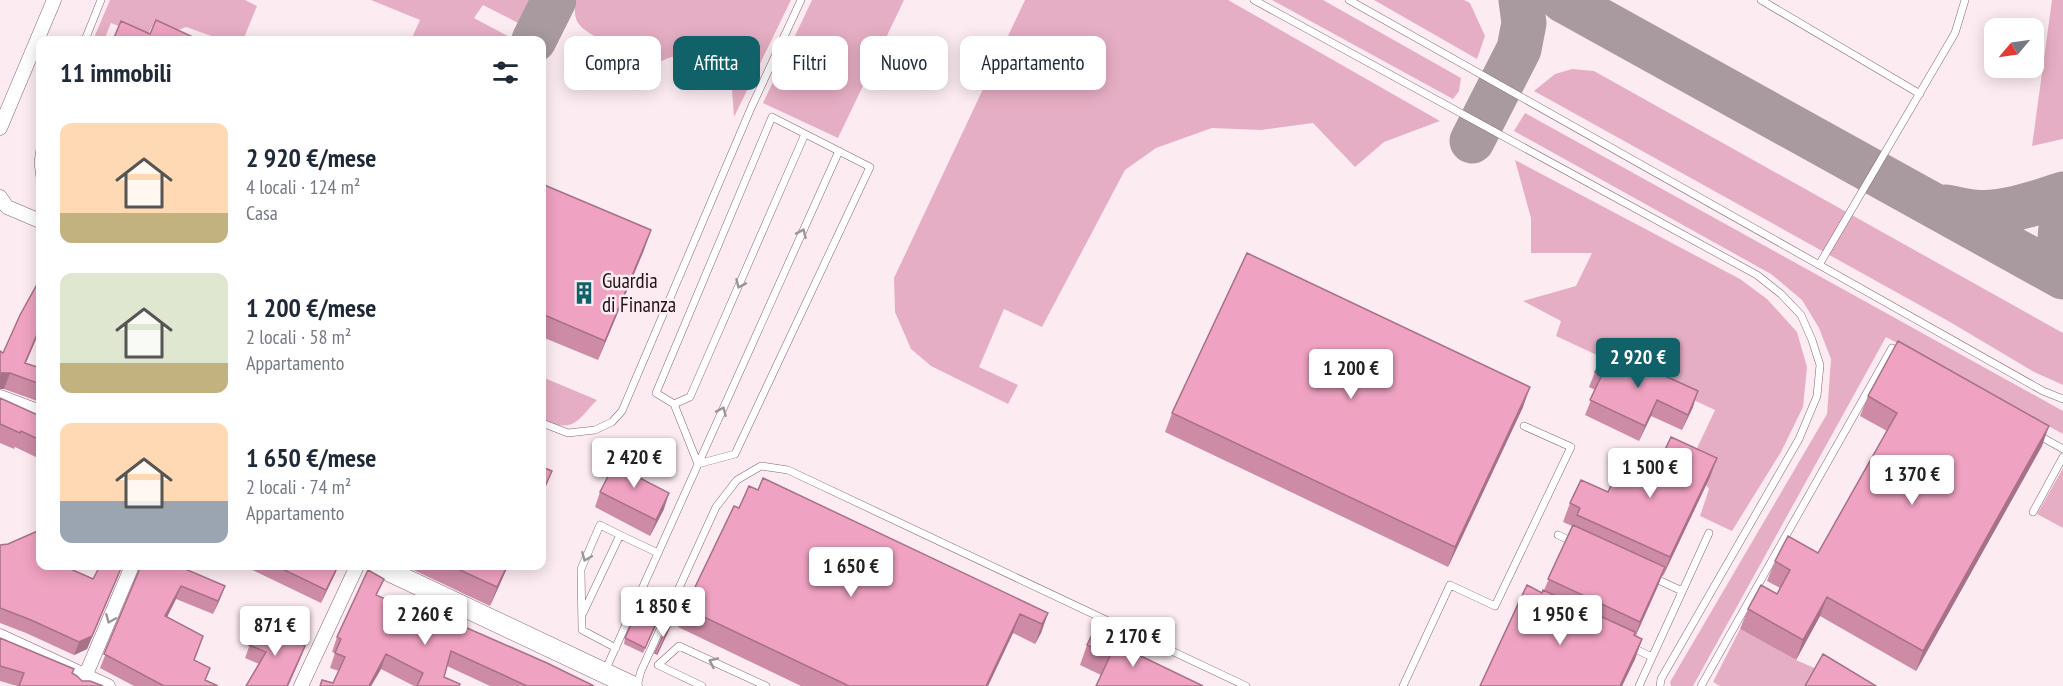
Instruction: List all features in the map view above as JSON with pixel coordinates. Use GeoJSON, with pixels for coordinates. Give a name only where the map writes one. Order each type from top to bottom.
{"type":"FeatureCollection","features":[{"type":"Feature","properties":{"kind":"street"},"geometry":{"type":"LineString","coordinates":[[38,36],[54,0]]}},
{"type":"Feature","properties":{"kind":"street"},"geometry":{"type":"LineString","coordinates":[[1,120],[36,41]]}},
{"type":"Feature","properties":{"kind":"street"},"geometry":{"type":"LineString","coordinates":[[2,207],[36,220]]}},
{"type":"Feature","properties":{"kind":"street"},"geometry":{"type":"LineString","coordinates":[[0,400],[36,414]]}},
{"type":"Feature","properties":{"kind":"street"},"geometry":{"type":"LineString","coordinates":[[83,681],[130,570]]}},
{"type":"Feature","properties":{"kind":"street"},"geometry":{"type":"LineString","coordinates":[[301,686],[355,570]]}},
{"type":"Feature","properties":{"kind":"street"},"geometry":{"type":"LineString","coordinates":[[386,570],[604,674],[636,678]]}},
{"type":"Feature","properties":{"kind":"street"},"geometry":{"type":"LineString","coordinates":[[0,636],[83,681],[108,686]]}},
{"type":"Feature","properties":{"kind":"lane"},"geometry":{"type":"LineString","coordinates":[[86,36],[101,0]]}},
{"type":"Feature","properties":{"kind":"lane"},"geometry":{"type":"LineString","coordinates":[[546,425],[568,433],[595,430],[612,422],[622,411],[751,108],[801,0]]}},
{"type":"Feature","properties":{"kind":"lane"},"geometry":{"type":"LineString","coordinates":[[1254,0],[1757,275],[1781,294],[1800,315],[1812,340],[1820,365],[1817,396],[1798,439],[1661,679],[1660,686]]}},
{"type":"Feature","properties":{"kind":"lane"},"geometry":{"type":"LineString","coordinates":[[1349,0],[2043,391],[2063,399]]}},
{"type":"Feature","properties":{"kind":"lane"},"geometry":{"type":"LineString","coordinates":[[1761,0],[1920,94]]}},
{"type":"Feature","properties":{"kind":"lane"},"geometry":{"type":"LineString","coordinates":[[1819,265],[1955,33],[1965,0]]}},
{"type":"Feature","properties":{"kind":"lane"},"geometry":{"type":"LineString","coordinates":[[772,117],[870,167],[735,454],[698,464],[674,404],[656,393],[772,117]]}},
{"type":"Feature","properties":{"kind":"lane"},"geometry":{"type":"LineString","coordinates":[[674,404],[690,397],[805,134]]}},
{"type":"Feature","properties":{"kind":"lane"},"geometry":{"type":"LineString","coordinates":[[604,674],[839,151]]}},
{"type":"Feature","properties":{"kind":"lane"},"geometry":{"type":"LineString","coordinates":[[1701,686],[1892,348],[1912,360]]}},
{"type":"Feature","properties":{"kind":"lane"},"geometry":{"type":"LineString","coordinates":[[1403,686],[1450,585],[1495,606],[1572,447],[1524,426]]}},
{"type":"Feature","properties":{"kind":"lane"},"geometry":{"type":"LineString","coordinates":[[2033,432],[2063,449]]}},
{"type":"Feature","properties":{"kind":"lane"},"geometry":{"type":"LineString","coordinates":[[2033,512],[2063,457]]}},
{"type":"Feature","properties":{"kind":"lane"},"geometry":{"type":"LineString","coordinates":[[637,686],[636,678],[716,507],[737,480],[761,466],[788,470],[1246,686]]}},
{"type":"Feature","properties":{"kind":"lane"},"geometry":{"type":"LineString","coordinates":[[616,648],[582,630],[581,569],[600,525],[658,553]]}},
{"type":"Feature","properties":{"kind":"lane"},"geometry":{"type":"LineString","coordinates":[[1639,686],[1709,533]]}},
{"type":"Feature","properties":{"kind":"lane"},"geometry":{"type":"LineString","coordinates":[[581,617],[620,535]]}},
{"type":"Feature","properties":{"kind":"lane"},"geometry":{"type":"LineString","coordinates":[[1558,535],[1579,544]]}},
{"type":"Feature","properties":{"kind":"lane"},"geometry":{"type":"LineString","coordinates":[[1651,577],[1682,591]]}},
{"type":"Feature","properties":{"kind":"lane"},"geometry":{"type":"LineString","coordinates":[[1620,642],[1652,657]]}},
{"type":"Feature","properties":{"kind":"lane"},"geometry":{"type":"LineString","coordinates":[[636,678],[658,665],[679,646],[766,686]]}},
{"type":"Feature","properties":{"kind":"lane"},"geometry":{"type":"LineString","coordinates":[[658,665],[702,686]]}},
{"type":"Feature","properties":{"kind":"shaded area"},"geometry":{"type":"Polygon","coordinates":[[[110,0],[245,0],[257,6],[245,36],[212,36],[186,27],[173,32],[154,23],[147,36],[144,36],[111,23],[106,36],[95,36],[110,0]]]}},
{"type":"Feature","properties":{"kind":"shaded area"},"geometry":{"type":"Polygon","coordinates":[[[371,0],[534,0],[522,25],[483,5],[474,18],[508,36],[413,36],[420,20],[371,0]]]}},
{"type":"Feature","properties":{"kind":"shaded area"},"geometry":{"type":"Polygon","coordinates":[[[577,0],[791,0],[760,64],[760,36],[673,36],[673,56],[661,61],[661,36],[596,36],[583,29],[578,23],[575,5],[577,0]]]}},
{"type":"Feature","properties":{"kind":"shaded area"},"geometry":{"type":"Polygon","coordinates":[[[812,0],[904,0],[887,36],[860,36],[861,90],[838,138],[763,103],[772,84],[772,90],[848,90],[848,36],[795,36],[812,0]]]}},
{"type":"Feature","properties":{"kind":"shaded area"},"geometry":{"type":"Polygon","coordinates":[[[1025,0],[1228,0],[1440,121],[1384,142],[1355,167],[1313,123],[1261,130],[1212,128],[1156,148],[1125,170],[1042,327],[1004,309],[979,367],[1018,385],[1008,404],[931,366],[911,349],[895,312],[894,278],[983,90],[1106,90],[1106,36],[1008,36],[1025,0]]]}},
{"type":"Feature","properties":{"kind":"shaded area"},"geometry":{"type":"Polygon","coordinates":[[[1272,0],[1323,0],[1461,78],[1459,91],[1453,99],[1272,0]]]}},
{"type":"Feature","properties":{"kind":"shaded area"},"geometry":{"type":"Polygon","coordinates":[[[1374,0],[1464,0],[1470,3],[1485,36],[1477,59],[1374,0]]]}},
{"type":"Feature","properties":{"kind":"shaded area"},"geometry":{"type":"Polygon","coordinates":[[[2052,0],[2063,0],[2063,139],[2032,146],[2041,78],[2044,78],[2044,58],[2052,0]]]}},
{"type":"Feature","properties":{"kind":"shaded area"},"geometry":{"type":"Polygon","coordinates":[[[1572,69],[1594,71],[2063,333],[2063,385],[2034,372],[1950,322],[1534,91],[1555,74],[1572,69]]]}},
{"type":"Feature","properties":{"kind":"shaded area"},"geometry":{"type":"Polygon","coordinates":[[[732,90],[747,90],[734,117],[732,90]]]}},
{"type":"Feature","properties":{"kind":"shaded area"},"geometry":{"type":"Polygon","coordinates":[[[1525,113],[2063,411],[2063,434],[1886,337],[1693,686],[1671,686],[1670,682],[1827,414],[1831,359],[1819,328],[1802,300],[1771,274],[1514,131],[1525,113]]]}},
{"type":"Feature","properties":{"kind":"shaded area"},"geometry":{"type":"Polygon","coordinates":[[[1515,160],[1740,279],[1767,299],[1797,332],[1807,367],[1803,407],[1781,452],[1732,531],[1700,516],[1709,489],[1690,463],[1715,410],[1556,336],[1561,321],[1523,301],[1576,286],[1592,253],[1531,253],[1531,218],[1515,160]]]}},
{"type":"Feature","properties":{"kind":"shaded area"},"geometry":{"type":"Polygon","coordinates":[[[546,379],[597,400],[574,423],[553,424],[546,421],[546,379]]]}},
{"type":"Feature","properties":{"kind":"shaded area"},"geometry":{"type":"Polygon","coordinates":[[[2063,468],[2063,528],[2037,514],[2063,468]]]}},
{"type":"Feature","properties":{"kind":"shaded area"},"geometry":{"type":"Polygon","coordinates":[[[1740,629],[1817,669],[1808,686],[1720,686],[1713,682],[1740,629]]]}},
{"type":"Feature","properties":{"kind":"building"},"geometry":{"type":"Polygon","coordinates":[[[156,20],[191,36],[115,36],[121,21],[150,34],[156,20]]]}},
{"type":"Feature","properties":{"kind":"building","name":"Guardia di Finanza"},"geometry":{"type":"Polygon","coordinates":[[[546,186],[651,230],[605,341],[546,316],[546,186]]]}},
{"type":"Feature","properties":{"kind":"building"},"geometry":{"type":"Polygon","coordinates":[[[1247,253],[1530,387],[1455,547],[1172,413],[1247,253]]]}},
{"type":"Feature","properties":{"kind":"building"},"geometry":{"type":"Polygon","coordinates":[[[36,286],[36,337],[25,363],[36,367],[36,383],[10,373],[0,373],[0,351],[3,353],[36,286]]]}},
{"type":"Feature","properties":{"kind":"building"},"geometry":{"type":"Polygon","coordinates":[[[1898,341],[2049,426],[1923,651],[1827,597],[1803,640],[1748,609],[1761,585],[1777,594],[1790,570],[1775,561],[1788,536],[1818,553],[1897,413],[1868,396],[1898,341]]]}},
{"type":"Feature","properties":{"kind":"building"},"geometry":{"type":"Polygon","coordinates":[[[1606,349],[1698,391],[1688,415],[1657,400],[1645,426],[1590,400],[1602,375],[1595,372],[1606,349]]]}},
{"type":"Feature","properties":{"kind":"building"},"geometry":{"type":"Polygon","coordinates":[[[0,398],[36,414],[36,438],[21,431],[20,433],[0,424],[0,398]]]}},
{"type":"Feature","properties":{"kind":"building"},"geometry":{"type":"Polygon","coordinates":[[[1671,437],[1717,458],[1670,557],[1577,515],[1580,508],[1570,503],[1581,480],[1608,492],[1619,469],[1649,484],[1671,437]]]}},
{"type":"Feature","properties":{"kind":"building"},"geometry":{"type":"Polygon","coordinates":[[[620,453],[638,462],[632,474],[669,493],[656,520],[600,492],[620,453]]]}},
{"type":"Feature","properties":{"kind":"building"},"geometry":{"type":"Polygon","coordinates":[[[546,469],[552,471],[546,484],[546,469]]]}},
{"type":"Feature","properties":{"kind":"building"},"geometry":{"type":"Polygon","coordinates":[[[763,478],[1048,613],[1042,624],[1020,614],[986,686],[849,686],[685,608],[734,506],[739,508],[749,486],[758,490],[763,478]]]}},
{"type":"Feature","properties":{"kind":"building"},"geometry":{"type":"Polygon","coordinates":[[[1573,525],[1665,567],[1640,622],[1548,579],[1573,525]]]}},
{"type":"Feature","properties":{"kind":"building"},"geometry":{"type":"Polygon","coordinates":[[[36,532],[36,570],[73,570],[93,579],[98,570],[120,570],[92,636],[79,642],[0,608],[0,545],[8,544],[36,532]]]}},
{"type":"Feature","properties":{"kind":"building"},"geometry":{"type":"Polygon","coordinates":[[[139,570],[187,570],[225,586],[218,601],[181,586],[165,616],[203,636],[194,660],[210,668],[205,680],[218,686],[164,686],[104,654],[139,570]]]}},
{"type":"Feature","properties":{"kind":"building"},"geometry":{"type":"Polygon","coordinates":[[[284,570],[336,570],[326,590],[284,570]]]}},
{"type":"Feature","properties":{"kind":"building"},"geometry":{"type":"Polygon","coordinates":[[[368,570],[384,579],[376,595],[448,627],[451,621],[594,686],[527,686],[451,651],[444,677],[460,684],[459,686],[417,686],[423,673],[386,654],[369,686],[320,686],[322,680],[333,683],[345,657],[335,653],[341,639],[337,637],[368,570]]]}},
{"type":"Feature","properties":{"kind":"building"},"geometry":{"type":"Polygon","coordinates":[[[460,570],[505,570],[497,587],[460,570]]]}},
{"type":"Feature","properties":{"kind":"building"},"geometry":{"type":"Polygon","coordinates":[[[1527,585],[1635,632],[1634,635],[1642,639],[1620,686],[1480,686],[1527,585]]]}},
{"type":"Feature","properties":{"kind":"building"},"geometry":{"type":"Polygon","coordinates":[[[639,607],[659,617],[645,648],[625,638],[639,607]]]}},
{"type":"Feature","properties":{"kind":"building"},"geometry":{"type":"Polygon","coordinates":[[[258,622],[282,631],[305,646],[287,686],[246,686],[266,652],[249,645],[258,622]]]}},
{"type":"Feature","properties":{"kind":"building"},"geometry":{"type":"Polygon","coordinates":[[[669,623],[671,624],[657,654],[655,653],[669,623]]]}},
{"type":"Feature","properties":{"kind":"building"},"geometry":{"type":"Polygon","coordinates":[[[1093,633],[1203,686],[1096,686],[1110,656],[1087,645],[1093,633]]]}},
{"type":"Feature","properties":{"kind":"building"},"geometry":{"type":"Polygon","coordinates":[[[0,638],[74,669],[72,673],[82,681],[90,681],[103,686],[19,686],[24,673],[0,666],[0,638]]]}},
{"type":"Feature","properties":{"kind":"building"},"geometry":{"type":"Polygon","coordinates":[[[1823,654],[1876,686],[1805,686],[1823,654]]]}},
{"type":"Feature","properties":{"kind":"taxiway"},"geometry":{"type":"LineString","coordinates":[[536,36],[554,0]]}},
{"type":"Feature","properties":{"kind":"taxiway"},"geometry":{"type":"LineString","coordinates":[[1472,141],[1519,49],[1524,23],[1521,0]]}},
{"type":"Feature","properties":{"kind":"taxiway"},"geometry":{"type":"LineString","coordinates":[[1563,0],[2063,277]]}},
{"type":"Feature","properties":{"kind":"taxiway"},"geometry":{"type":"LineString","coordinates":[[1946,207],[1974,212],[1996,212],[2019,208],[2063,194]]}},
{"type":"Feature","properties":{"kind":"taxiway"},"geometry":{"type":"LineString","coordinates":[[2063,219],[2060,239],[2063,259]]}},
{"type":"Feature","properties":{"kind":"place","name":"Guardia di Finanza"},"geometry":{"type":"Point","coordinates":[584,293]}}]}
